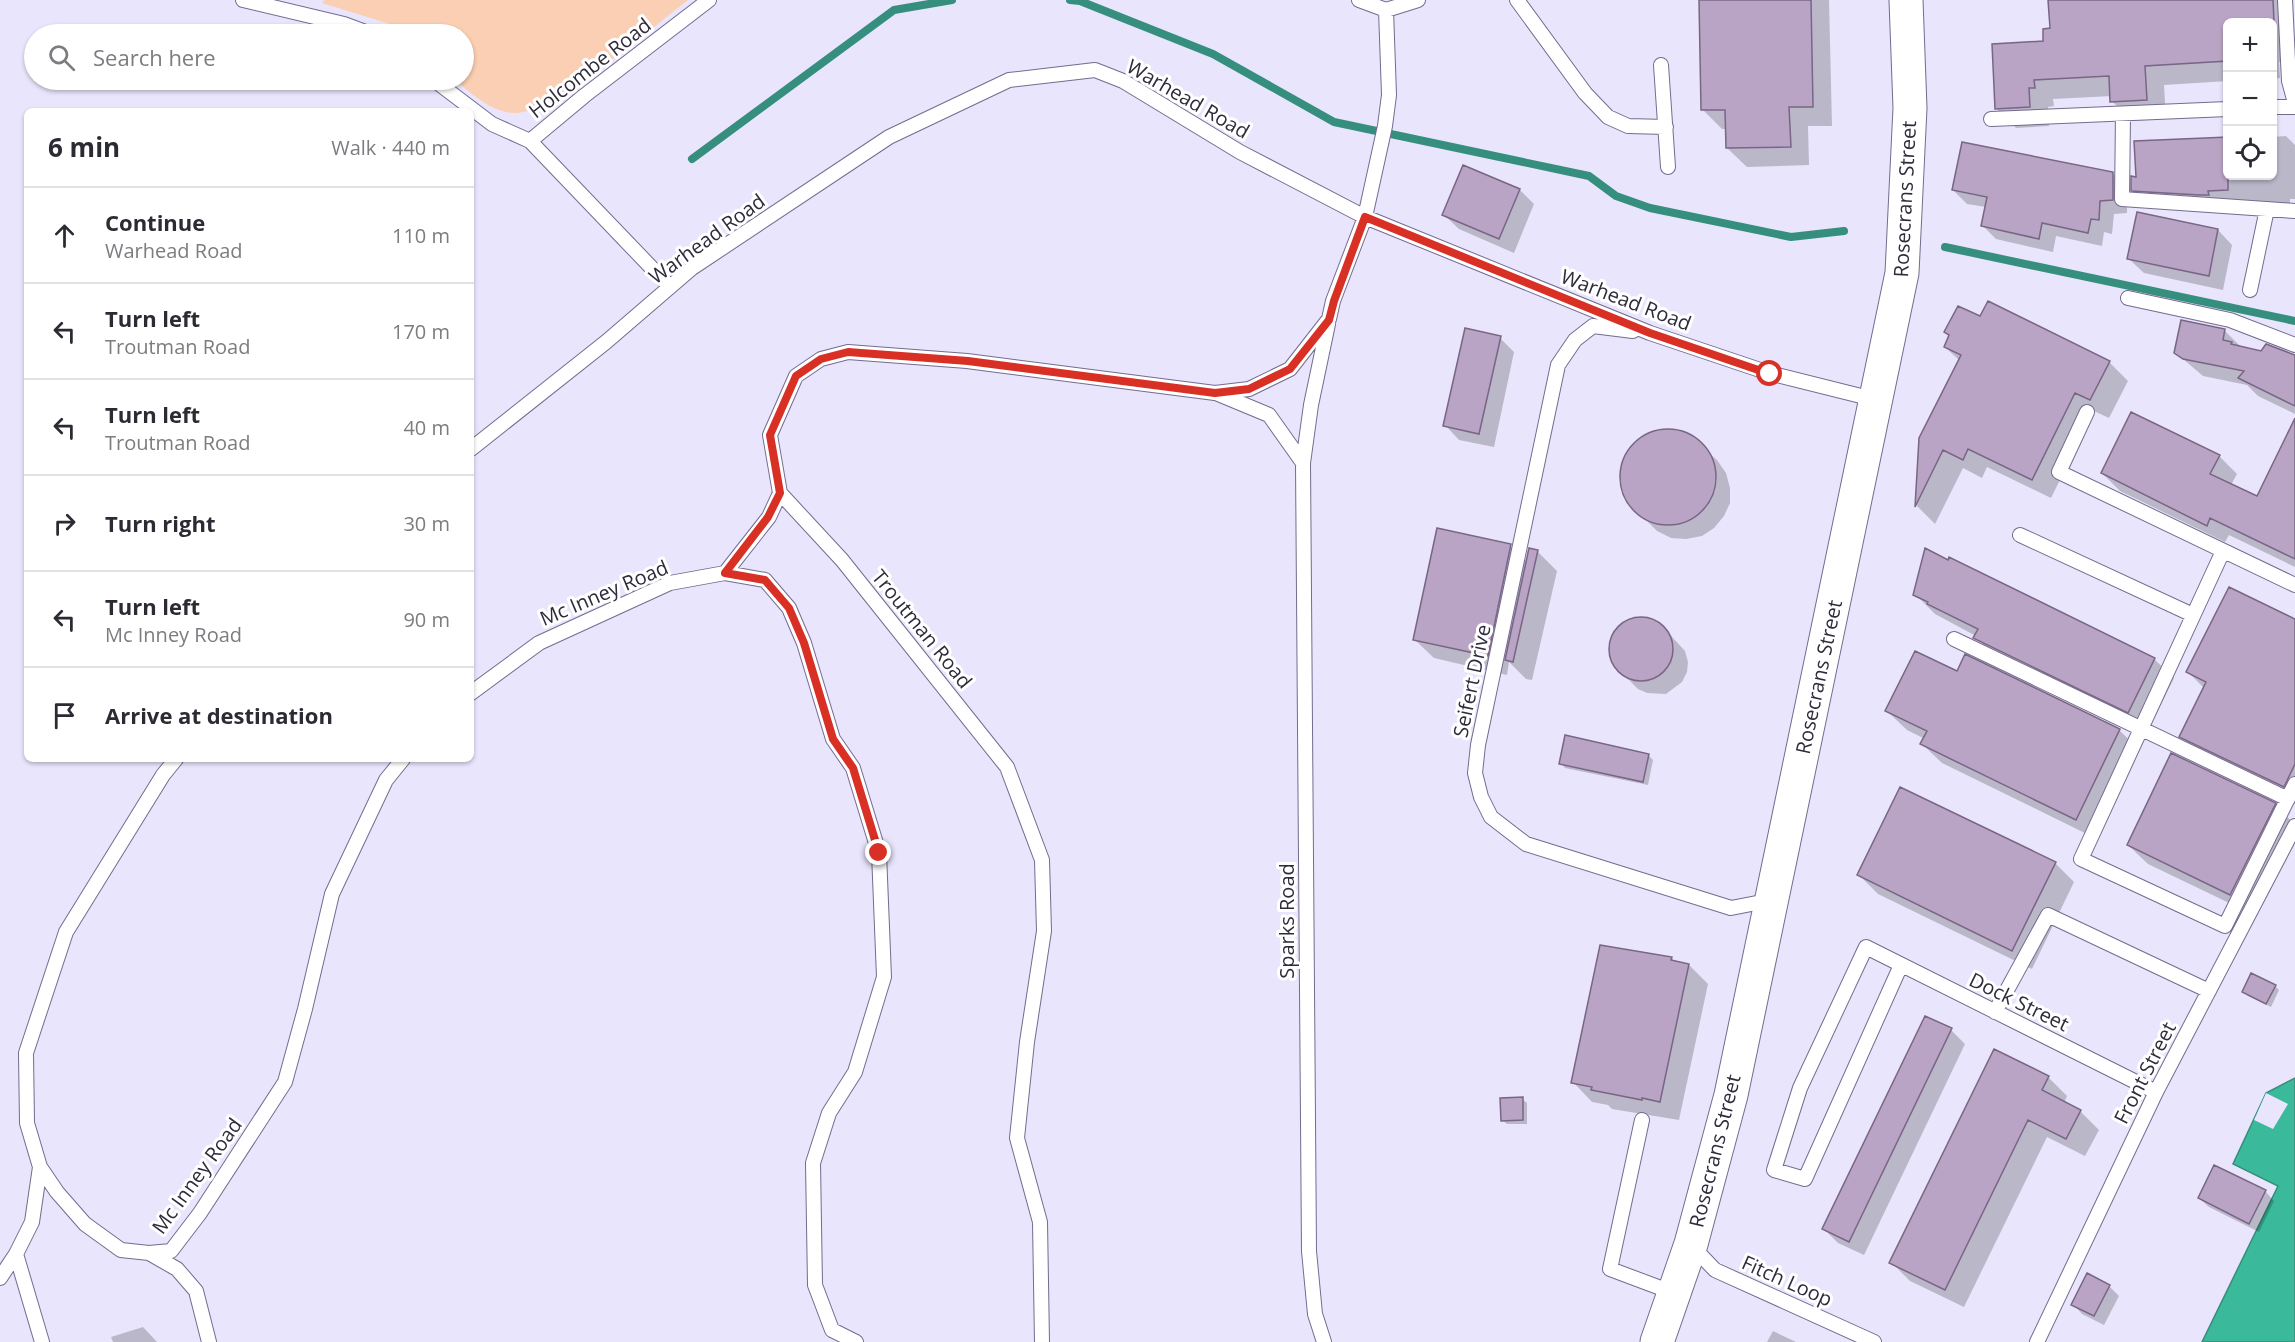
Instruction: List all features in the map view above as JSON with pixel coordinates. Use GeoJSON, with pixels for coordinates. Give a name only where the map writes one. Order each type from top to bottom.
{"type":"FeatureCollection","features":[{"type":"Feature","properties":{"kind":"street","name":"Rosecrans Street"},"geometry":{"type":"LineString","coordinates":[[1657,1342],[1690,1244],[1731,1095],[1902,273],[1910,108],[1906,0]]}},
{"type":"Feature","properties":{"kind":"lane"},"geometry":{"type":"LineString","coordinates":[[243,0],[344,24]]}},
{"type":"Feature","properties":{"kind":"lane"},"geometry":{"type":"LineString","coordinates":[[290,11],[300,0]]}},
{"type":"Feature","properties":{"kind":"lane","name":"Holcombe Road"},"geometry":{"type":"LineString","coordinates":[[474,110],[492,124],[530,141],[584,96],[709,0]]}},
{"type":"Feature","properties":{"kind":"lane"},"geometry":{"type":"LineString","coordinates":[[1359,0],[1386,10],[1418,0]]}},
{"type":"Feature","properties":{"kind":"lane"},"geometry":{"type":"LineString","coordinates":[[1517,0],[1585,93],[1608,117],[1628,126],[1666,126]]}},
{"type":"Feature","properties":{"kind":"lane"},"geometry":{"type":"LineString","coordinates":[[2277,107],[2295,105],[2289,81],[2285,0]]}},
{"type":"Feature","properties":{"kind":"lane"},"geometry":{"type":"LineString","coordinates":[[1303,463],[1311,405],[1329,320],[1365,217],[1383,133],[1389,94],[1386,10]]}},
{"type":"Feature","properties":{"kind":"lane"},"geometry":{"type":"LineString","coordinates":[[1661,65],[1668,167]]}},
{"type":"Feature","properties":{"kind":"lane","name":"Warhead Road"},"geometry":{"type":"LineString","coordinates":[[474,446],[606,342],[693,268],[889,138],[1009,80],[1095,70],[1123,81],[1240,152],[1365,217],[1650,333],[1770,374],[1877,400]]}},
{"type":"Feature","properties":{"kind":"lane","name":"Holcombe Road"},"geometry":{"type":"LineString","coordinates":[[447,90],[471,108]]}},
{"type":"Feature","properties":{"kind":"lane"},"geometry":{"type":"LineString","coordinates":[[1991,119],[2223,109]]}},
{"type":"Feature","properties":{"kind":"lane"},"geometry":{"type":"LineString","coordinates":[[2123,114],[2122,200],[2295,211]]}},
{"type":"Feature","properties":{"kind":"lane"},"geometry":{"type":"LineString","coordinates":[[530,141],[670,287]]}},
{"type":"Feature","properties":{"kind":"lane"},"geometry":{"type":"LineString","coordinates":[[2250,290],[2266,209]]}},
{"type":"Feature","properties":{"kind":"lane"},"geometry":{"type":"LineString","coordinates":[[2128,298],[2230,320],[2295,345]]}},
{"type":"Feature","properties":{"kind":"lane"},"geometry":{"type":"LineString","coordinates":[[725,573],[768,517],[780,493],[770,435],[796,376],[821,359],[848,352],[968,361],[1215,393],[1249,389],[1290,369],[1329,320]]}},
{"type":"Feature","properties":{"kind":"lane","name":"Seifert Drive"},"geometry":{"type":"LineString","coordinates":[[1650,333],[1593,326],[1575,340],[1558,365],[1478,746],[1475,773],[1481,797],[1491,817],[1526,843],[1731,908],[1772,900]]}},
{"type":"Feature","properties":{"kind":"lane"},"geometry":{"type":"LineString","coordinates":[[1215,393],[1269,415],[1303,463]]}},
{"type":"Feature","properties":{"kind":"lane"},"geometry":{"type":"LineString","coordinates":[[2087,412],[2059,472],[2295,585]]}},
{"type":"Feature","properties":{"kind":"lane","name":"Sparks Road"},"geometry":{"type":"LineString","coordinates":[[1303,463],[1309,1251],[1315,1314],[1324,1342]]}},
{"type":"Feature","properties":{"kind":"lane","name":"Troutman Road"},"geometry":{"type":"LineString","coordinates":[[780,493],[842,560],[1007,767],[1042,860],[1044,931],[1017,1138],[1040,1221],[1042,1342]]}},
{"type":"Feature","properties":{"kind":"lane"},"geometry":{"type":"LineString","coordinates":[[2020,535],[2193,615]]}},
{"type":"Feature","properties":{"kind":"lane"},"geometry":{"type":"LineString","coordinates":[[2223,551],[2081,859],[2226,926],[2295,784]]}},
{"type":"Feature","properties":{"kind":"lane","name":"Mc Inney Road"},"geometry":{"type":"LineString","coordinates":[[474,691],[539,643],[670,583],[725,573],[765,580],[789,608],[804,643],[833,739],[853,768],[879,853],[884,977],[855,1072],[828,1113],[813,1162],[815,1285],[835,1336],[856,1342]]}},
{"type":"Feature","properties":{"kind":"lane"},"geometry":{"type":"LineString","coordinates":[[1954,639],[2288,799]]}},
{"type":"Feature","properties":{"kind":"lane"},"geometry":{"type":"LineString","coordinates":[[163,775],[164,762]]}},
{"type":"Feature","properties":{"kind":"lane","name":"Mc Inney Road"},"geometry":{"type":"LineString","coordinates":[[174,762],[163,775],[66,932],[26,1053],[27,1123],[40,1167],[57,1192],[85,1224],[121,1250],[149,1253],[171,1251],[200,1213],[285,1082],[332,894],[386,780],[401,762]]}},
{"type":"Feature","properties":{"kind":"lane","name":"Front Street"},"geometry":{"type":"LineString","coordinates":[[2037,1342],[2156,1092],[2295,826]]}},
{"type":"Feature","properties":{"kind":"lane"},"geometry":{"type":"LineString","coordinates":[[1995,1012],[2048,915],[2209,991]]}},
{"type":"Feature","properties":{"kind":"lane","name":"Dock Street"},"geometry":{"type":"LineString","coordinates":[[1901,964],[1804,1179],[1774,1170],[1800,1088],[1866,947],[1901,964],[2156,1092]]}},
{"type":"Feature","properties":{"kind":"lane"},"geometry":{"type":"LineString","coordinates":[[1642,1120],[1610,1269],[1674,1293]]}},
{"type":"Feature","properties":{"kind":"lane"},"geometry":{"type":"LineString","coordinates":[[0,1278],[16,1254],[32,1222],[40,1167]]}},
{"type":"Feature","properties":{"kind":"lane","name":"Fitch Loop"},"geometry":{"type":"LineString","coordinates":[[1690,1244],[1715,1270],[1874,1342]]}},
{"type":"Feature","properties":{"kind":"lane"},"geometry":{"type":"LineString","coordinates":[[149,1253],[177,1269],[196,1291],[209,1342]]}},
{"type":"Feature","properties":{"kind":"lane"},"geometry":{"type":"LineString","coordinates":[[16,1254],[42,1342]]}},
{"type":"Feature","properties":{"kind":"shaded area"},"geometry":{"type":"Polygon","coordinates":[[[324,0],[688,0],[576,86],[530,110],[513,113],[496,109],[466,90],[474,90],[474,24],[390,24],[322,3],[324,0]]]}},
{"type":"Feature","properties":{"kind":"shaded area"},"geometry":{"type":"Polygon","coordinates":[[[2295,1078],[2295,1342],[2202,1342],[2278,1186],[2233,1164],[2266,1093],[2295,1078]]]}},
{"type":"Feature","properties":{"kind":"pier"},"geometry":{"type":"Polygon","coordinates":[[[2266,1093],[2288,1104],[2273,1129],[2254,1120],[2266,1093]]]}},
{"type":"Feature","properties":{"kind":"building"},"geometry":{"type":"Polygon","coordinates":[[[1699,0],[1811,0],[1813,107],[1789,107],[1791,147],[1726,148],[1725,110],[1701,110],[1699,0]]]}},
{"type":"Feature","properties":{"kind":"building"},"geometry":{"type":"Polygon","coordinates":[[[2048,0],[2273,0],[2274,18],[2223,18],[2223,61],[2145,66],[2147,100],[2110,102],[2109,76],[2034,80],[2035,88],[2029,88],[2030,107],[1995,109],[1992,44],[2043,41],[2043,29],[2050,28],[2048,0]]]}},
{"type":"Feature","properties":{"kind":"building"},"geometry":{"type":"Polygon","coordinates":[[[2223,137],[2223,180],[2228,180],[2228,190],[2208,191],[2209,195],[2131,191],[2131,176],[2136,177],[2134,141],[2223,137]]]}},
{"type":"Feature","properties":{"kind":"building"},"geometry":{"type":"Polygon","coordinates":[[[1962,142],[2113,172],[2113,200],[2100,201],[2099,220],[2091,219],[2088,233],[2042,223],[2039,239],[1981,226],[1987,197],[1952,190],[1962,142]]]}},
{"type":"Feature","properties":{"kind":"building"},"geometry":{"type":"Polygon","coordinates":[[[1463,165],[1520,189],[1499,239],[1442,215],[1463,165]]]}},
{"type":"Feature","properties":{"kind":"building"},"geometry":{"type":"Polygon","coordinates":[[[2137,212],[2218,229],[2209,276],[2127,259],[2137,212]]]}},
{"type":"Feature","properties":{"kind":"building"},"geometry":{"type":"Polygon","coordinates":[[[1988,301],[2110,361],[2090,400],[2075,393],[2032,480],[1968,449],[1963,460],[1943,450],[1915,507],[1919,438],[1961,355],[1944,347],[1949,335],[1944,332],[1958,306],[1980,316],[1988,301]]]}},
{"type":"Feature","properties":{"kind":"building"},"geometry":{"type":"Polygon","coordinates":[[[2181,320],[2225,329],[2223,340],[2232,342],[2231,344],[2261,351],[2266,344],[2295,355],[2295,406],[2238,378],[2244,371],[2183,359],[2174,353],[2181,320]]]}},
{"type":"Feature","properties":{"kind":"building"},"geometry":{"type":"Polygon","coordinates":[[[1465,328],[1501,336],[1479,434],[1443,426],[1465,328]]]}},
{"type":"Feature","properties":{"kind":"building"},"geometry":{"type":"Polygon","coordinates":[[[2131,412],[2220,455],[2210,474],[2257,496],[2295,418],[2295,559],[2210,518],[2207,526],[2101,473],[2131,412]]]}},
{"type":"Feature","properties":{"kind":"building"},"geometry":{"type":"Polygon","coordinates":[[[1668,429],[1686,433],[1702,443],[1712,459],[1716,477],[1712,495],[1702,511],[1686,521],[1668,525],[1650,521],[1634,511],[1624,495],[1620,477],[1624,459],[1634,443],[1650,433],[1668,429]]]}},
{"type":"Feature","properties":{"kind":"building"},"geometry":{"type":"Polygon","coordinates":[[[1437,528],[1511,544],[1488,656],[1413,640],[1437,528]]]}},
{"type":"Feature","properties":{"kind":"building"},"geometry":{"type":"Polygon","coordinates":[[[1529,548],[1538,550],[1513,662],[1505,660],[1529,548]]]}},
{"type":"Feature","properties":{"kind":"building"},"geometry":{"type":"Polygon","coordinates":[[[1925,548],[1948,560],[1949,557],[2155,658],[2128,713],[1973,638],[1978,629],[1913,595],[1925,548]]]}},
{"type":"Feature","properties":{"kind":"building"},"geometry":{"type":"Polygon","coordinates":[[[2229,587],[2295,619],[2295,764],[2284,787],[2179,737],[2206,682],[2186,672],[2229,587]]]}},
{"type":"Feature","properties":{"kind":"building"},"geometry":{"type":"Polygon","coordinates":[[[1641,617],[1653,619],[1664,626],[1671,637],[1673,649],[1671,661],[1664,672],[1653,679],[1641,681],[1629,679],[1618,672],[1611,661],[1609,649],[1611,637],[1618,626],[1629,619],[1641,617]]]}},
{"type":"Feature","properties":{"kind":"building"},"geometry":{"type":"Polygon","coordinates":[[[1915,651],[1957,671],[1965,654],[2120,729],[2076,820],[1920,744],[1927,731],[1885,711],[1915,651]]]}},
{"type":"Feature","properties":{"kind":"building"},"geometry":{"type":"Polygon","coordinates":[[[1565,735],[1649,754],[1643,782],[1559,764],[1565,735]]]}},
{"type":"Feature","properties":{"kind":"building"},"geometry":{"type":"Polygon","coordinates":[[[2171,753],[2276,803],[2230,895],[2127,845],[2171,753]]]}},
{"type":"Feature","properties":{"kind":"building"},"geometry":{"type":"Polygon","coordinates":[[[1900,787],[2056,862],[2012,951],[1857,875],[1900,787]]]}},
{"type":"Feature","properties":{"kind":"building"},"geometry":{"type":"Polygon","coordinates":[[[1600,945],[1672,957],[1671,960],[1689,964],[1660,1102],[1591,1090],[1592,1087],[1571,1083],[1600,945]]]}},
{"type":"Feature","properties":{"kind":"building"},"geometry":{"type":"Polygon","coordinates":[[[2251,973],[2276,985],[2266,1004],[2242,992],[2251,973]]]}},
{"type":"Feature","properties":{"kind":"building"},"geometry":{"type":"Polygon","coordinates":[[[1925,1016],[1952,1028],[1849,1242],[1822,1229],[1925,1016]]]}},
{"type":"Feature","properties":{"kind":"building"},"geometry":{"type":"Polygon","coordinates":[[[1994,1049],[2049,1076],[2042,1090],[2081,1110],[2066,1139],[2028,1120],[1945,1290],[1889,1263],[1994,1049]]]}},
{"type":"Feature","properties":{"kind":"building"},"geometry":{"type":"Polygon","coordinates":[[[1523,1097],[1523,1120],[1501,1121],[1500,1098],[1523,1097]]]}},
{"type":"Feature","properties":{"kind":"building"},"geometry":{"type":"Polygon","coordinates":[[[2214,1165],[2266,1190],[2249,1224],[2198,1198],[2214,1165]]]}},
{"type":"Feature","properties":{"kind":"building"},"geometry":{"type":"Polygon","coordinates":[[[2087,1273],[2110,1285],[2094,1316],[2071,1305],[2087,1273]]]}},
{"type":"Feature","properties":{"kind":"waterway"},"geometry":{"type":"LineString","coordinates":[[692,159],[894,10],[952,0]]}},
{"type":"Feature","properties":{"kind":"waterway"},"geometry":{"type":"LineString","coordinates":[[1070,0],[1080,1],[1213,54],[1334,122],[1589,176],[1616,196],[1650,208],[1791,237],[1844,231]]}},
{"type":"Feature","properties":{"kind":"waterway"},"geometry":{"type":"LineString","coordinates":[[1945,247],[2295,321]]}},
{"type":"Feature","properties":{"kind":"route"},"geometry":{"type":"LineString","coordinates":[[879,853],[853,768],[833,739],[804,643],[789,608],[765,580],[725,573],[768,517],[780,493],[770,435],[796,376],[821,359],[848,352],[968,361],[1215,393],[1249,389],[1290,369],[1329,320],[1365,217],[1650,333],[1770,374]]}}]}
